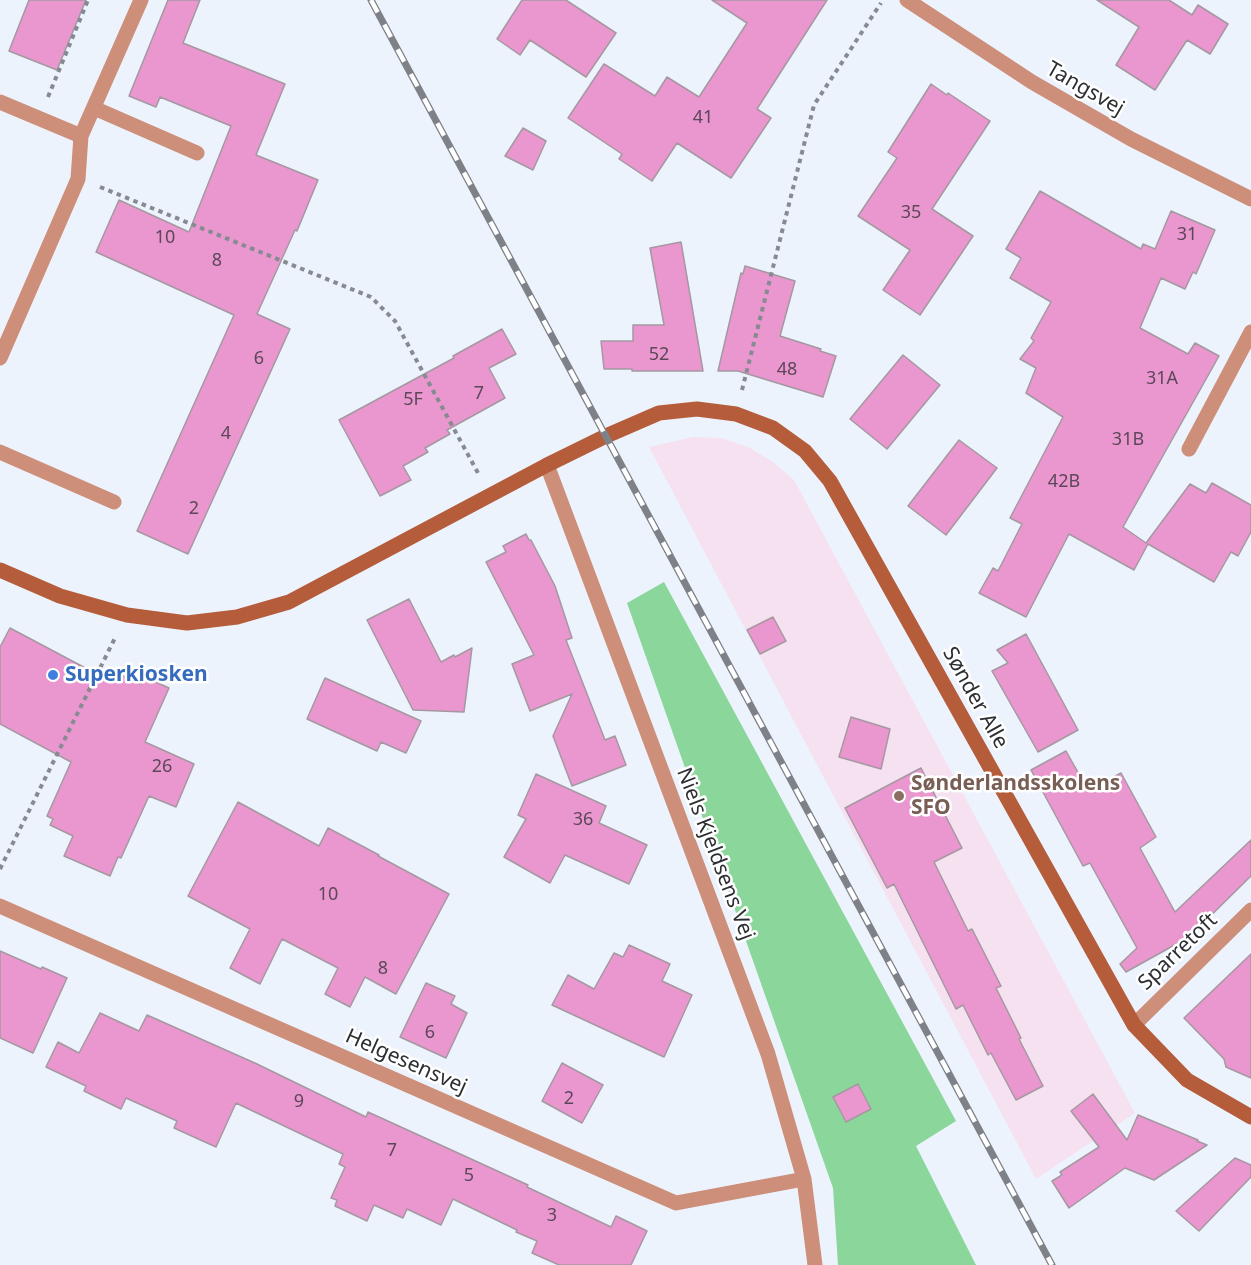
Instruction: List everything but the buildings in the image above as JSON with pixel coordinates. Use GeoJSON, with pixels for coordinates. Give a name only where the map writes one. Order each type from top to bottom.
{"type":"FeatureCollection","features":[{"type":"Feature","properties":{"kind":"street"},"geometry":{"type":"LineString","coordinates":[[0,358],[78,178],[81,136],[141,0]]}},
{"type":"Feature","properties":{"kind":"street","name":"Tangsvej"},"geometry":{"type":"LineString","coordinates":[[907,0],[1032,82],[1131,139],[1251,199]]}},
{"type":"Feature","properties":{"kind":"street"},"geometry":{"type":"LineString","coordinates":[[0,102],[81,136]]}},
{"type":"Feature","properties":{"kind":"street"},"geometry":{"type":"LineString","coordinates":[[94,108],[197,153]]}},
{"type":"Feature","properties":{"kind":"street"},"geometry":{"type":"LineString","coordinates":[[1189,449],[1251,332]]}},
{"type":"Feature","properties":{"kind":"street","name":"Sønder Alle"},"geometry":{"type":"LineString","coordinates":[[547,465],[606,436],[659,414],[698,409],[736,414],[773,428],[805,451],[830,481],[1134,1024],[1186,1080],[1251,1117]]}},
{"type":"Feature","properties":{"kind":"street"},"geometry":{"type":"LineString","coordinates":[[0,452],[114,502]]}},
{"type":"Feature","properties":{"kind":"street"},"geometry":{"type":"LineString","coordinates":[[0,570],[60,596],[127,615],[187,623],[237,617],[289,602],[547,465]]}},
{"type":"Feature","properties":{"kind":"street","name":"Niels Kjeldsens Vej"},"geometry":{"type":"LineString","coordinates":[[547,465],[768,1054],[804,1179],[815,1265]]}},
{"type":"Feature","properties":{"kind":"street","name":"Helgesensvej"},"geometry":{"type":"LineString","coordinates":[[0,906],[676,1203],[804,1179]]}},
{"type":"Feature","properties":{"kind":"street","name":"Sparretoft"},"geometry":{"type":"LineString","coordinates":[[1134,1024],[1251,910]]}},
{"type":"Feature","properties":{"kind":"path"},"geometry":{"type":"LineString","coordinates":[[39,120],[88,0]]}},
{"type":"Feature","properties":{"kind":"path"},"geometry":{"type":"LineString","coordinates":[[736,414],[814,105],[883,0]]}},
{"type":"Feature","properties":{"kind":"path"},"geometry":{"type":"LineString","coordinates":[[78,178],[371,297],[395,321],[490,495]]}},
{"type":"Feature","properties":{"kind":"path"},"geometry":{"type":"LineString","coordinates":[[0,869],[127,615]]}},
{"type":"Feature","properties":{"kind":"shaded area","name":"Sønderlandsskolens SFO"},"geometry":{"type":"Polygon","coordinates":[[[693,437],[722,438],[750,448],[773,462],[794,480],[1135,1113],[1036,1179],[649,447],[693,437]]]}},
{"type":"Feature","properties":{"kind":"green space"},"geometry":{"type":"Polygon","coordinates":[[[664,582],[956,1121],[916,1146],[976,1265],[838,1265],[833,1188],[627,603],[664,582]]]}},
{"type":"Feature","properties":{"kind":"railway"},"geometry":{"type":"LineString","coordinates":[[371,0],[1052,1265]]}},
{"type":"Feature","properties":{"kind":"place","name":"Superkiosken"},"geometry":{"type":"Point","coordinates":[53,675]}},
{"type":"Feature","properties":{"kind":"place","name":"Sønderlandsskolens SFO"},"geometry":{"type":"Point","coordinates":[899,796]}}]}
